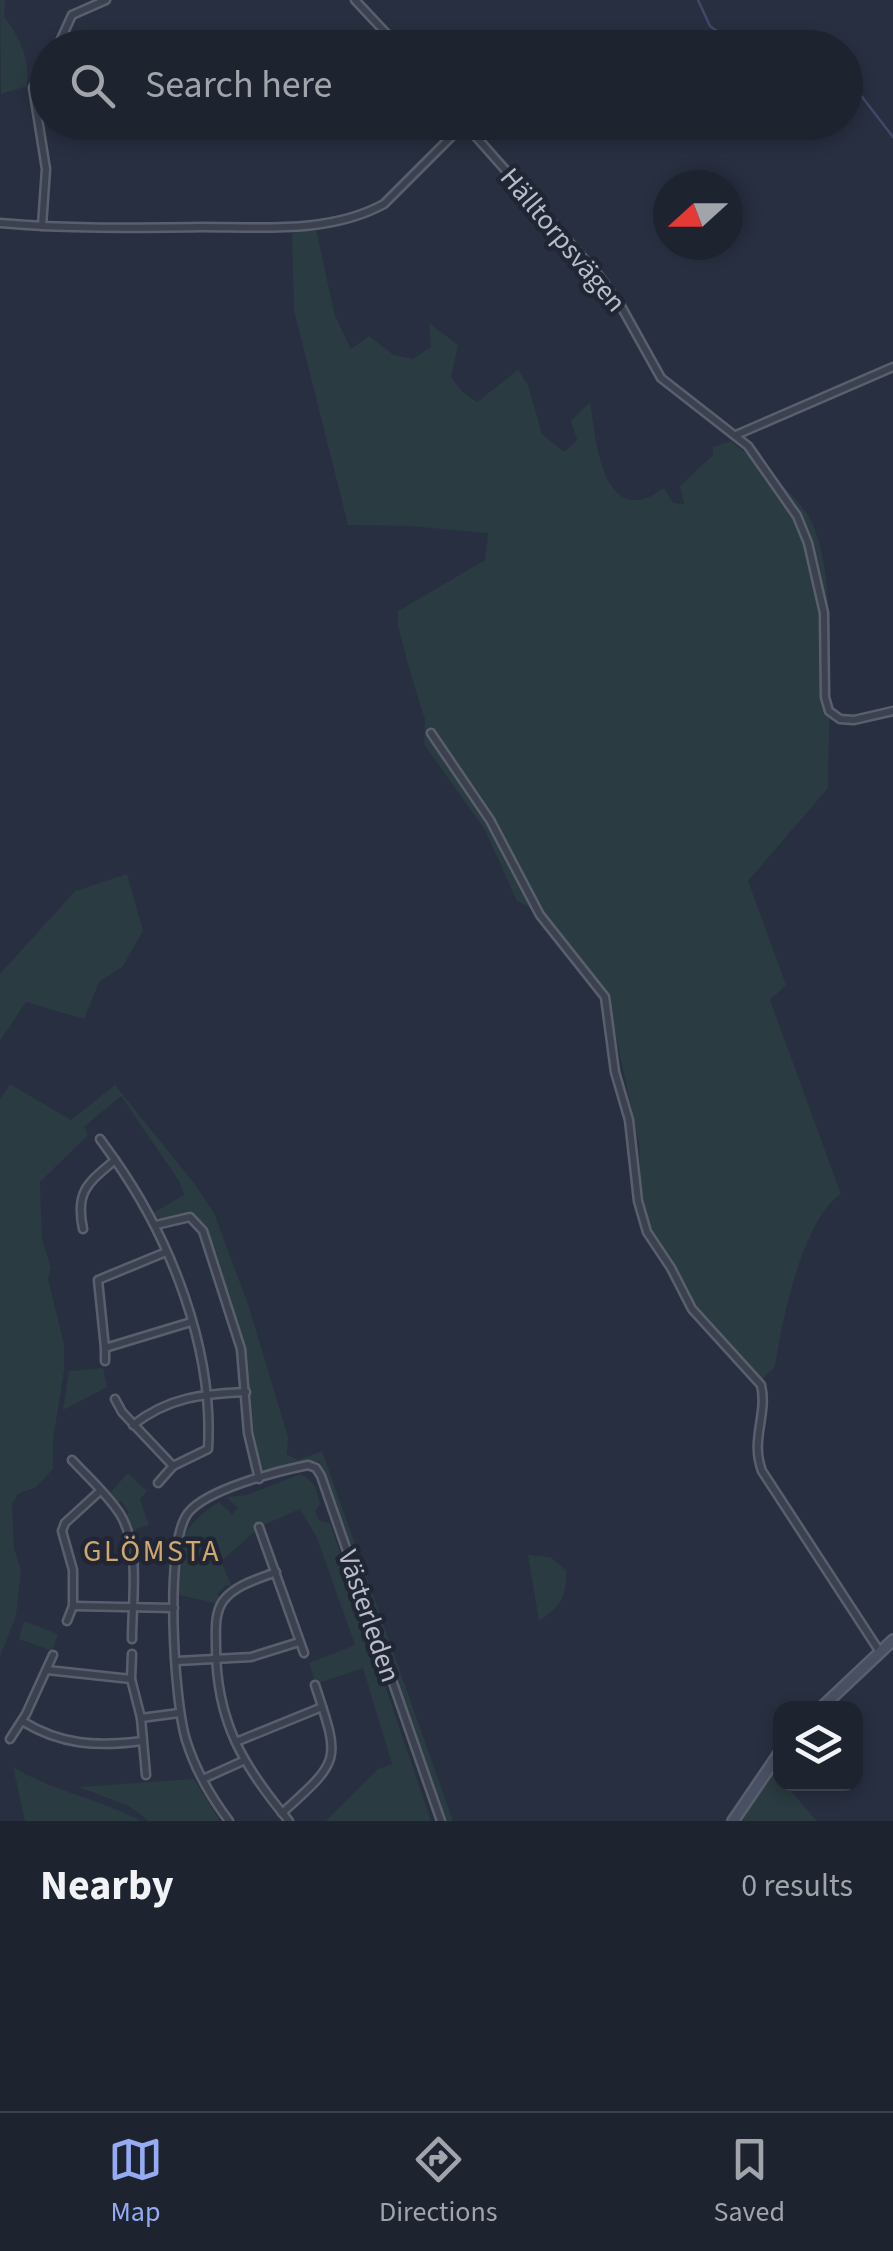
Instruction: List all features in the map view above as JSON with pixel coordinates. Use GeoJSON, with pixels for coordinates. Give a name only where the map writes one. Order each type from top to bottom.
{"type":"FeatureCollection","features":[{"type":"Feature","properties":{"kind":"main road"},"geometry":{"type":"LineString","coordinates":[[828,1701],[893,1640]]}},
{"type":"Feature","properties":{"kind":"main road"},"geometry":{"type":"LineString","coordinates":[[733,1821],[773,1762]]}},
{"type":"Feature","properties":{"kind":"street"},"geometry":{"type":"LineString","coordinates":[[65,30],[72,15],[106,0]]}},
{"type":"Feature","properties":{"kind":"street"},"geometry":{"type":"LineString","coordinates":[[355,0],[383,30]]}},
{"type":"Feature","properties":{"kind":"street"},"geometry":{"type":"LineString","coordinates":[[41,140],[46,169],[42,226]]}},
{"type":"Feature","properties":{"kind":"street"},"geometry":{"type":"LineString","coordinates":[[0,223],[292,226],[340,219],[373,210],[390,200],[447,140]]}},
{"type":"Feature","properties":{"kind":"street","name":"Hälltorpsvägen"},"geometry":{"type":"LineString","coordinates":[[478,140],[600,277],[662,378],[697,409],[736,434],[765,467],[806,536],[824,613],[824,697],[829,711],[846,720],[893,712]]}},
{"type":"Feature","properties":{"kind":"street"},"geometry":{"type":"LineString","coordinates":[[736,434],[893,367]]}},
{"type":"Feature","properties":{"kind":"street"},"geometry":{"type":"LineString","coordinates":[[431,733],[484,811],[540,915],[604,997],[616,1072],[629,1120],[638,1201],[648,1232],[692,1309],[761,1385],[763,1399],[756,1444],[762,1471],[880,1652]]}},
{"type":"Feature","properties":{"kind":"street"},"geometry":{"type":"LineString","coordinates":[[100,1139],[156,1225],[202,1362],[208,1449],[173,1466],[158,1483]]}},
{"type":"Feature","properties":{"kind":"street"},"geometry":{"type":"LineString","coordinates":[[82,1229],[82,1194],[88,1183],[115,1160]]}},
{"type":"Feature","properties":{"kind":"street"},"geometry":{"type":"LineString","coordinates":[[156,1225],[186,1217],[195,1218],[199,1224],[238,1338],[250,1441],[259,1479],[206,1498],[182,1521],[177,1540],[174,1608],[179,1713],[203,1779],[229,1821]]}},
{"type":"Feature","properties":{"kind":"street"},"geometry":{"type":"LineString","coordinates":[[106,1361],[98,1280],[166,1252]]}},
{"type":"Feature","properties":{"kind":"street"},"geometry":{"type":"LineString","coordinates":[[105,1348],[191,1322]]}},
{"type":"Feature","properties":{"kind":"street"},"geometry":{"type":"LineString","coordinates":[[134,1425],[168,1403],[205,1394],[246,1392]]}},
{"type":"Feature","properties":{"kind":"street"},"geometry":{"type":"LineString","coordinates":[[115,1399],[173,1466]]}},
{"type":"Feature","properties":{"kind":"street"},"geometry":{"type":"LineString","coordinates":[[72,1460],[120,1515],[129,1534],[133,1560],[132,1639]]}},
{"type":"Feature","properties":{"kind":"street","name":"Västerleden"},"geometry":{"type":"LineString","coordinates":[[259,1479],[308,1465],[321,1476],[441,1821]]}},
{"type":"Feature","properties":{"kind":"street"},"geometry":{"type":"LineString","coordinates":[[67,1621],[73,1606],[73,1570],[62,1530],[100,1490]]}},
{"type":"Feature","properties":{"kind":"street"},"geometry":{"type":"LineString","coordinates":[[259,1527],[304,1653]]}},
{"type":"Feature","properties":{"kind":"street"},"geometry":{"type":"LineString","coordinates":[[276,1572],[241,1586],[222,1602],[216,1625],[216,1661],[221,1704],[243,1760],[289,1821]]}},
{"type":"Feature","properties":{"kind":"street"},"geometry":{"type":"LineString","coordinates":[[73,1606],[174,1608]]}},
{"type":"Feature","properties":{"kind":"street"},"geometry":{"type":"LineString","coordinates":[[176,1661],[251,1657],[300,1642]]}},
{"type":"Feature","properties":{"kind":"street"},"geometry":{"type":"LineString","coordinates":[[132,1654],[131,1679],[141,1718],[146,1774]]}},
{"type":"Feature","properties":{"kind":"street"},"geometry":{"type":"LineString","coordinates":[[10,1739],[53,1655]]}},
{"type":"Feature","properties":{"kind":"street"},"geometry":{"type":"LineString","coordinates":[[48,1670],[131,1679]]}},
{"type":"Feature","properties":{"kind":"street"},"geometry":{"type":"LineString","coordinates":[[282,1812],[320,1778],[332,1758],[334,1742],[315,1686]]}},
{"type":"Feature","properties":{"kind":"street"},"geometry":{"type":"LineString","coordinates":[[236,1742],[322,1707]]}},
{"type":"Feature","properties":{"kind":"street"},"geometry":{"type":"LineString","coordinates":[[141,1718],[179,1713]]}},
{"type":"Feature","properties":{"kind":"street"},"geometry":{"type":"LineString","coordinates":[[22,1721],[66,1742],[95,1745],[142,1741]]}},
{"type":"Feature","properties":{"kind":"street"},"geometry":{"type":"LineString","coordinates":[[203,1779],[243,1760]]}},
{"type":"Feature","properties":{"kind":"shaded area"},"geometry":{"type":"Polygon","coordinates":[[[0,0],[5,0],[4,16],[23,49],[28,76],[27,86],[1,94],[0,0]]]}},
{"type":"Feature","properties":{"kind":"shaded area"},"geometry":{"type":"Polygon","coordinates":[[[316,229],[335,316],[351,349],[369,336],[394,355],[413,359],[431,347],[429,323],[458,345],[451,377],[477,402],[518,370],[528,385],[542,434],[564,452],[577,440],[571,421],[590,402],[602,465],[617,492],[628,499],[646,498],[664,488],[673,503],[684,504],[680,486],[713,455],[713,447],[731,441],[749,456],[764,479],[773,475],[797,501],[819,541],[829,608],[828,788],[748,881],[786,985],[770,1000],[841,1194],[815,1225],[805,1248],[788,1300],[775,1367],[760,1381],[697,1311],[651,1229],[641,1192],[639,1143],[606,990],[543,914],[517,901],[485,830],[424,744],[425,720],[398,626],[398,611],[485,560],[488,533],[348,525],[294,310],[292,233],[316,229]]]}},
{"type":"Feature","properties":{"kind":"shaded area"},"geometry":{"type":"Polygon","coordinates":[[[127,874],[143,931],[123,966],[99,982],[84,1019],[26,1002],[0,1041],[0,974],[75,891],[127,874]]]}},
{"type":"Feature","properties":{"kind":"shaded area"},"geometry":{"type":"Polygon","coordinates":[[[10,1084],[71,1120],[115,1085],[214,1213],[248,1304],[288,1437],[287,1454],[298,1460],[322,1451],[453,1821],[446,1821],[438,1805],[320,1462],[262,1469],[255,1446],[247,1355],[200,1221],[187,1216],[162,1219],[151,1214],[184,1195],[179,1181],[121,1096],[84,1127],[88,1135],[40,1182],[42,1239],[64,1344],[64,1371],[53,1440],[53,1469],[36,1487],[18,1494],[12,1504],[14,1548],[21,1571],[16,1616],[0,1657],[0,1099],[10,1084]]]}},
{"type":"Feature","properties":{"kind":"shaded area"},"geometry":{"type":"Polygon","coordinates":[[[103,1368],[107,1387],[63,1410],[69,1371],[103,1368]]]}},
{"type":"Feature","properties":{"kind":"shaded area"},"geometry":{"type":"Polygon","coordinates":[[[128,1473],[147,1491],[140,1499],[149,1525],[131,1531],[125,1516],[129,1512],[110,1493],[128,1473]]]}},
{"type":"Feature","properties":{"kind":"shaded area"},"geometry":{"type":"Polygon","coordinates":[[[300,1474],[316,1489],[320,1504],[315,1511],[319,1521],[330,1523],[431,1821],[326,1821],[378,1769],[392,1764],[363,1668],[316,1684],[309,1663],[355,1645],[317,1538],[300,1509],[261,1526],[221,1561],[232,1587],[226,1585],[217,1595],[221,1599],[219,1604],[179,1595],[180,1552],[195,1521],[219,1502],[232,1514],[238,1508],[226,1497],[247,1495],[300,1474]]]}},
{"type":"Feature","properties":{"kind":"shaded area"},"geometry":{"type":"Polygon","coordinates":[[[528,1555],[550,1557],[566,1570],[561,1600],[539,1621],[528,1555]]]}},
{"type":"Feature","properties":{"kind":"shaded area"},"geometry":{"type":"Polygon","coordinates":[[[24,1621],[58,1634],[52,1651],[19,1639],[24,1621]]]}},
{"type":"Feature","properties":{"kind":"shaded area"},"geometry":{"type":"Polygon","coordinates":[[[13,1767],[44,1782],[141,1821],[25,1821],[13,1767]]]}},
{"type":"Feature","properties":{"kind":"shaded area"},"geometry":{"type":"Polygon","coordinates":[[[773,1773],[773,1791],[791,1791],[817,1821],[741,1821],[773,1773]]]}},
{"type":"Feature","properties":{"kind":"shaded area"},"geometry":{"type":"Polygon","coordinates":[[[194,1779],[220,1821],[149,1821],[129,1806],[78,1787],[194,1779]]]}},
{"type":"Feature","properties":{"kind":"waterway"},"geometry":{"type":"LineString","coordinates":[[698,0],[716,30]]}},
{"type":"Feature","properties":{"kind":"waterway"},"geometry":{"type":"LineString","coordinates":[[863,98],[893,137]]}},
{"type":"Feature","properties":{"kind":"district","name":"GLÖMSTA"},"geometry":{"type":"Point","coordinates":[152,1551]}}]}
